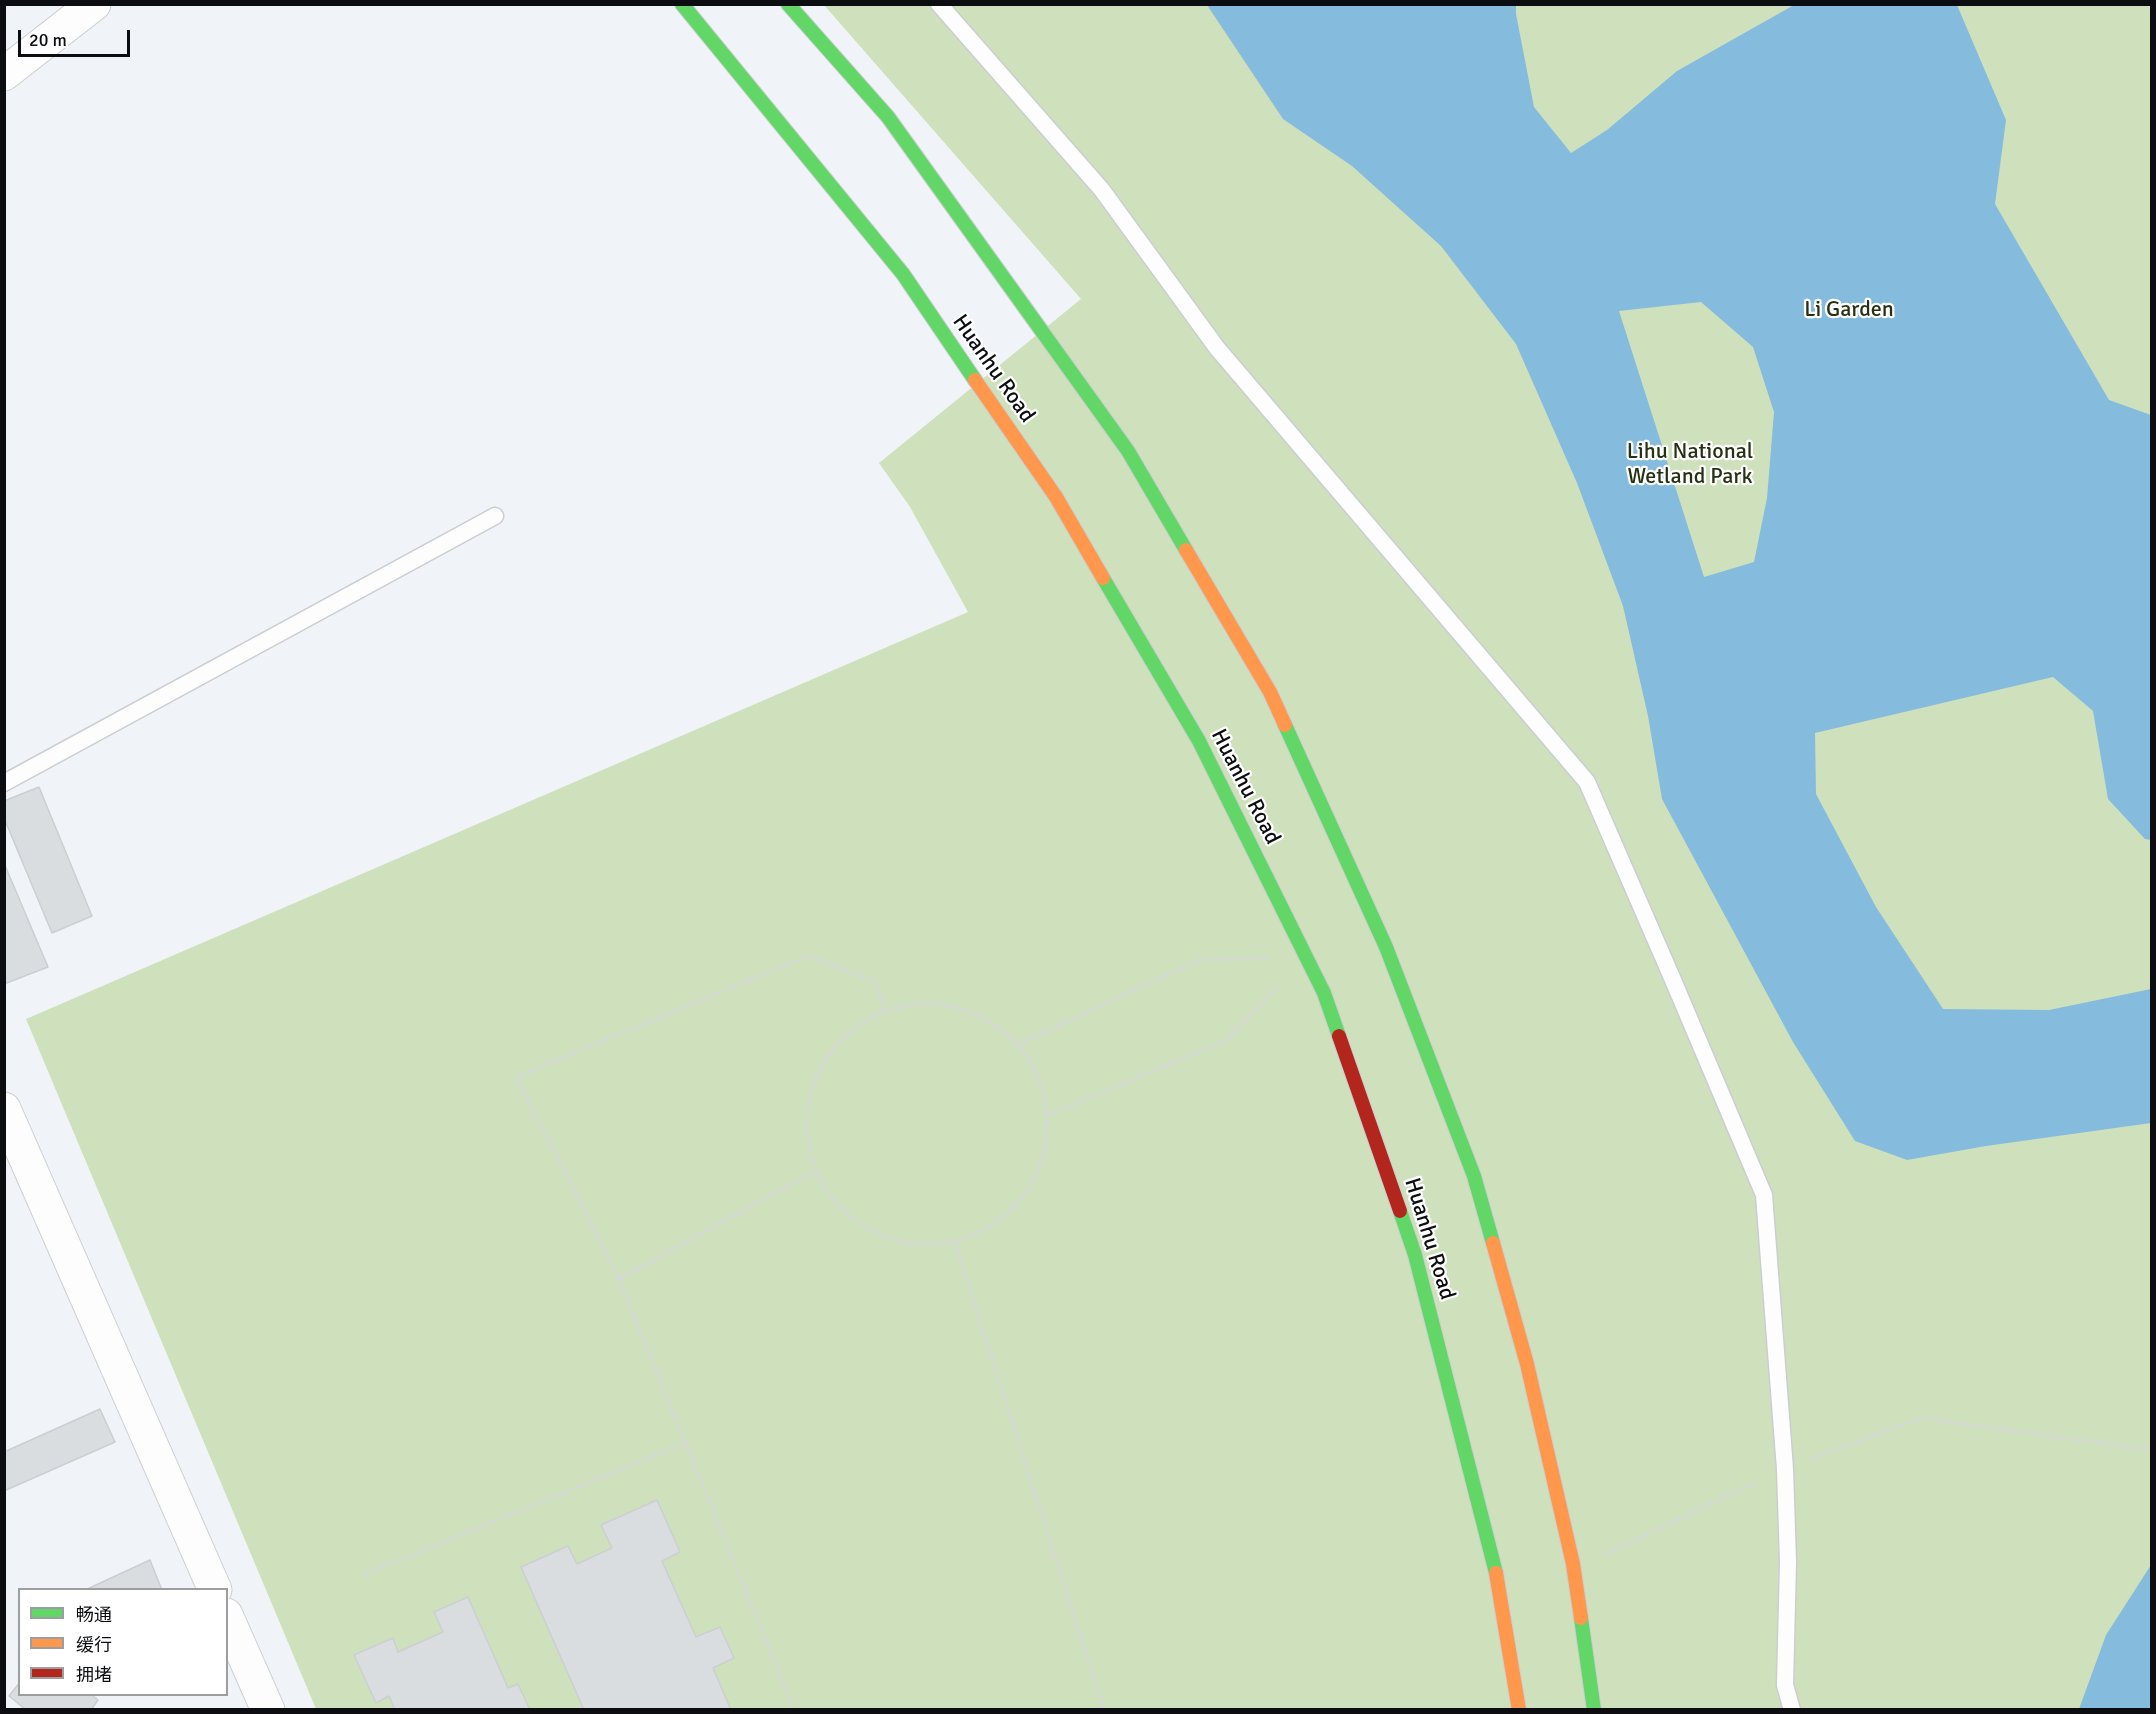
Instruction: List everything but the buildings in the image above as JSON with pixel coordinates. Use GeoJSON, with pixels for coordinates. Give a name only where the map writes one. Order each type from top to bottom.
{"type":"FeatureCollection","features":[{"type":"Feature","properties":{"kind":"main road","name":"Huanhu Road"},"geometry":{"type":"LineString","coordinates":[[682,4],[903,274],[1056,498],[1199,741],[1324,993],[1415,1255],[1500,1591],[1519,1710]]}},
{"type":"Feature","properties":{"kind":"main road"},"geometry":{"type":"LineString","coordinates":[[788,4],[888,117],[1128,451],[1270,692],[1386,947],[1474,1176],[1527,1364],[1570,1553],[1594,1710]]}},
{"type":"Feature","properties":{"kind":"street"},"geometry":{"type":"LineString","coordinates":[[4,74],[94,4]]}},
{"type":"Feature","properties":{"kind":"street"},"geometry":{"type":"LineString","coordinates":[[4,1109],[214,1588]]}},
{"type":"Feature","properties":{"kind":"street"},"geometry":{"type":"LineString","coordinates":[[228,1620],[268,1710]]}},
{"type":"Feature","properties":{"kind":"lane"},"geometry":{"type":"LineString","coordinates":[[939,4],[1102,190],[1217,348],[1587,782],[1764,1195],[1785,1469],[1788,1562],[1785,1686],[1792,1710]]}},
{"type":"Feature","properties":{"kind":"lane"},"geometry":{"type":"LineString","coordinates":[[4,783],[495,516]]}},
{"type":"Feature","properties":{"kind":"path"},"geometry":{"type":"LineString","coordinates":[[794,1710],[619,1279],[516,1077],[808,956],[875,981],[885,1010]]}},
{"type":"Feature","properties":{"kind":"path"},"geometry":{"type":"LineString","coordinates":[[1018,1044],[1202,959],[1306,958]]}},
{"type":"Feature","properties":{"kind":"path"},"geometry":{"type":"LineString","coordinates":[[1048,1115],[1227,1040],[1306,958]]}},
{"type":"Feature","properties":{"kind":"path"},"geometry":{"type":"LineString","coordinates":[[932,1003],[979,1014],[1018,1044],[1039,1077],[1048,1115],[1038,1172],[1005,1217],[955,1243],[898,1242],[849,1217],[815,1171],[806,1123],[816,1076],[843,1036],[885,1010],[932,1003]]}},
{"type":"Feature","properties":{"kind":"path"},"geometry":{"type":"LineString","coordinates":[[619,1279],[815,1171]]}},
{"type":"Feature","properties":{"kind":"path"},"geometry":{"type":"LineString","coordinates":[[955,1243],[1104,1710]]}},
{"type":"Feature","properties":{"kind":"path"},"geometry":{"type":"LineString","coordinates":[[1599,1557],[1785,1469],[1921,1418],[2151,1450]]}},
{"type":"Feature","properties":{"kind":"path"},"geometry":{"type":"LineString","coordinates":[[365,1575],[686,1443]]}},
{"type":"Feature","properties":{"kind":"green space","name":"Lihu National Wetland Park"},"geometry":{"type":"Polygon","coordinates":[[[824,5],[2151,5],[2151,1709],[316,1709],[26,1019],[968,612],[910,507],[879,463],[1081,299],[824,5]]]}},
{"type":"Feature","properties":{"kind":"water","name":"Li Garden"},"geometry":{"type":"Polygon","coordinates":[[[1207,5],[1516,5],[1534,107],[1571,153],[1607,130],[1677,71],[1794,5],[1957,5],[2006,120],[1995,204],[2109,400],[2151,415],[2151,840],[2145,839],[2108,799],[2093,711],[2053,677],[1815,733],[1816,794],[1876,907],[1943,1009],[2049,1010],[2151,989],[2151,1123],[1986,1146],[1907,1160],[1855,1141],[1793,1042],[1662,799],[1648,716],[1623,606],[1577,483],[1516,344],[1441,246],[1352,166],[1283,119],[1207,5]],[[1701,302],[1619,311],[1704,577],[1754,562],[1767,498],[1774,412],[1753,347],[1701,302]]]}},
{"type":"Feature","properties":{"kind":"water"},"geometry":{"type":"Polygon","coordinates":[[[2151,1565],[2151,1709],[2079,1709],[2106,1635],[2151,1565]]]}},
{"type":"Feature","properties":{"kind":"traffic: fast"},"geometry":{"type":"LineString","coordinates":[[682,4],[903,274],[975,380]]}},
{"type":"Feature","properties":{"kind":"traffic: fast"},"geometry":{"type":"LineString","coordinates":[[788,4],[888,117],[1128,451],[1186,550]]}},
{"type":"Feature","properties":{"kind":"traffic: fast"},"geometry":{"type":"LineString","coordinates":[[1103,578],[1199,741],[1324,993],[1339,1036]]}},
{"type":"Feature","properties":{"kind":"traffic: fast"},"geometry":{"type":"LineString","coordinates":[[1285,725],[1386,947],[1474,1176],[1493,1243]]}},
{"type":"Feature","properties":{"kind":"traffic: fast"},"geometry":{"type":"LineString","coordinates":[[1400,1211],[1415,1255],[1496,1573]]}},
{"type":"Feature","properties":{"kind":"traffic: fast"},"geometry":{"type":"LineString","coordinates":[[1581,1618],[1594,1710]]}},
{"type":"Feature","properties":{"kind":"traffic: slow"},"geometry":{"type":"LineString","coordinates":[[975,380],[1056,497],[1103,578]]}},
{"type":"Feature","properties":{"kind":"traffic: slow"},"geometry":{"type":"LineString","coordinates":[[1186,550],[1270,692],[1285,725]]}},
{"type":"Feature","properties":{"kind":"traffic: slow"},"geometry":{"type":"LineString","coordinates":[[1493,1243],[1527,1364],[1573,1564],[1581,1618]]}},
{"type":"Feature","properties":{"kind":"traffic: slow"},"geometry":{"type":"LineString","coordinates":[[1496,1573],[1519,1710]]}},
{"type":"Feature","properties":{"kind":"traffic: jam"},"geometry":{"type":"LineString","coordinates":[[1339,1036],[1400,1211]]}}]}
